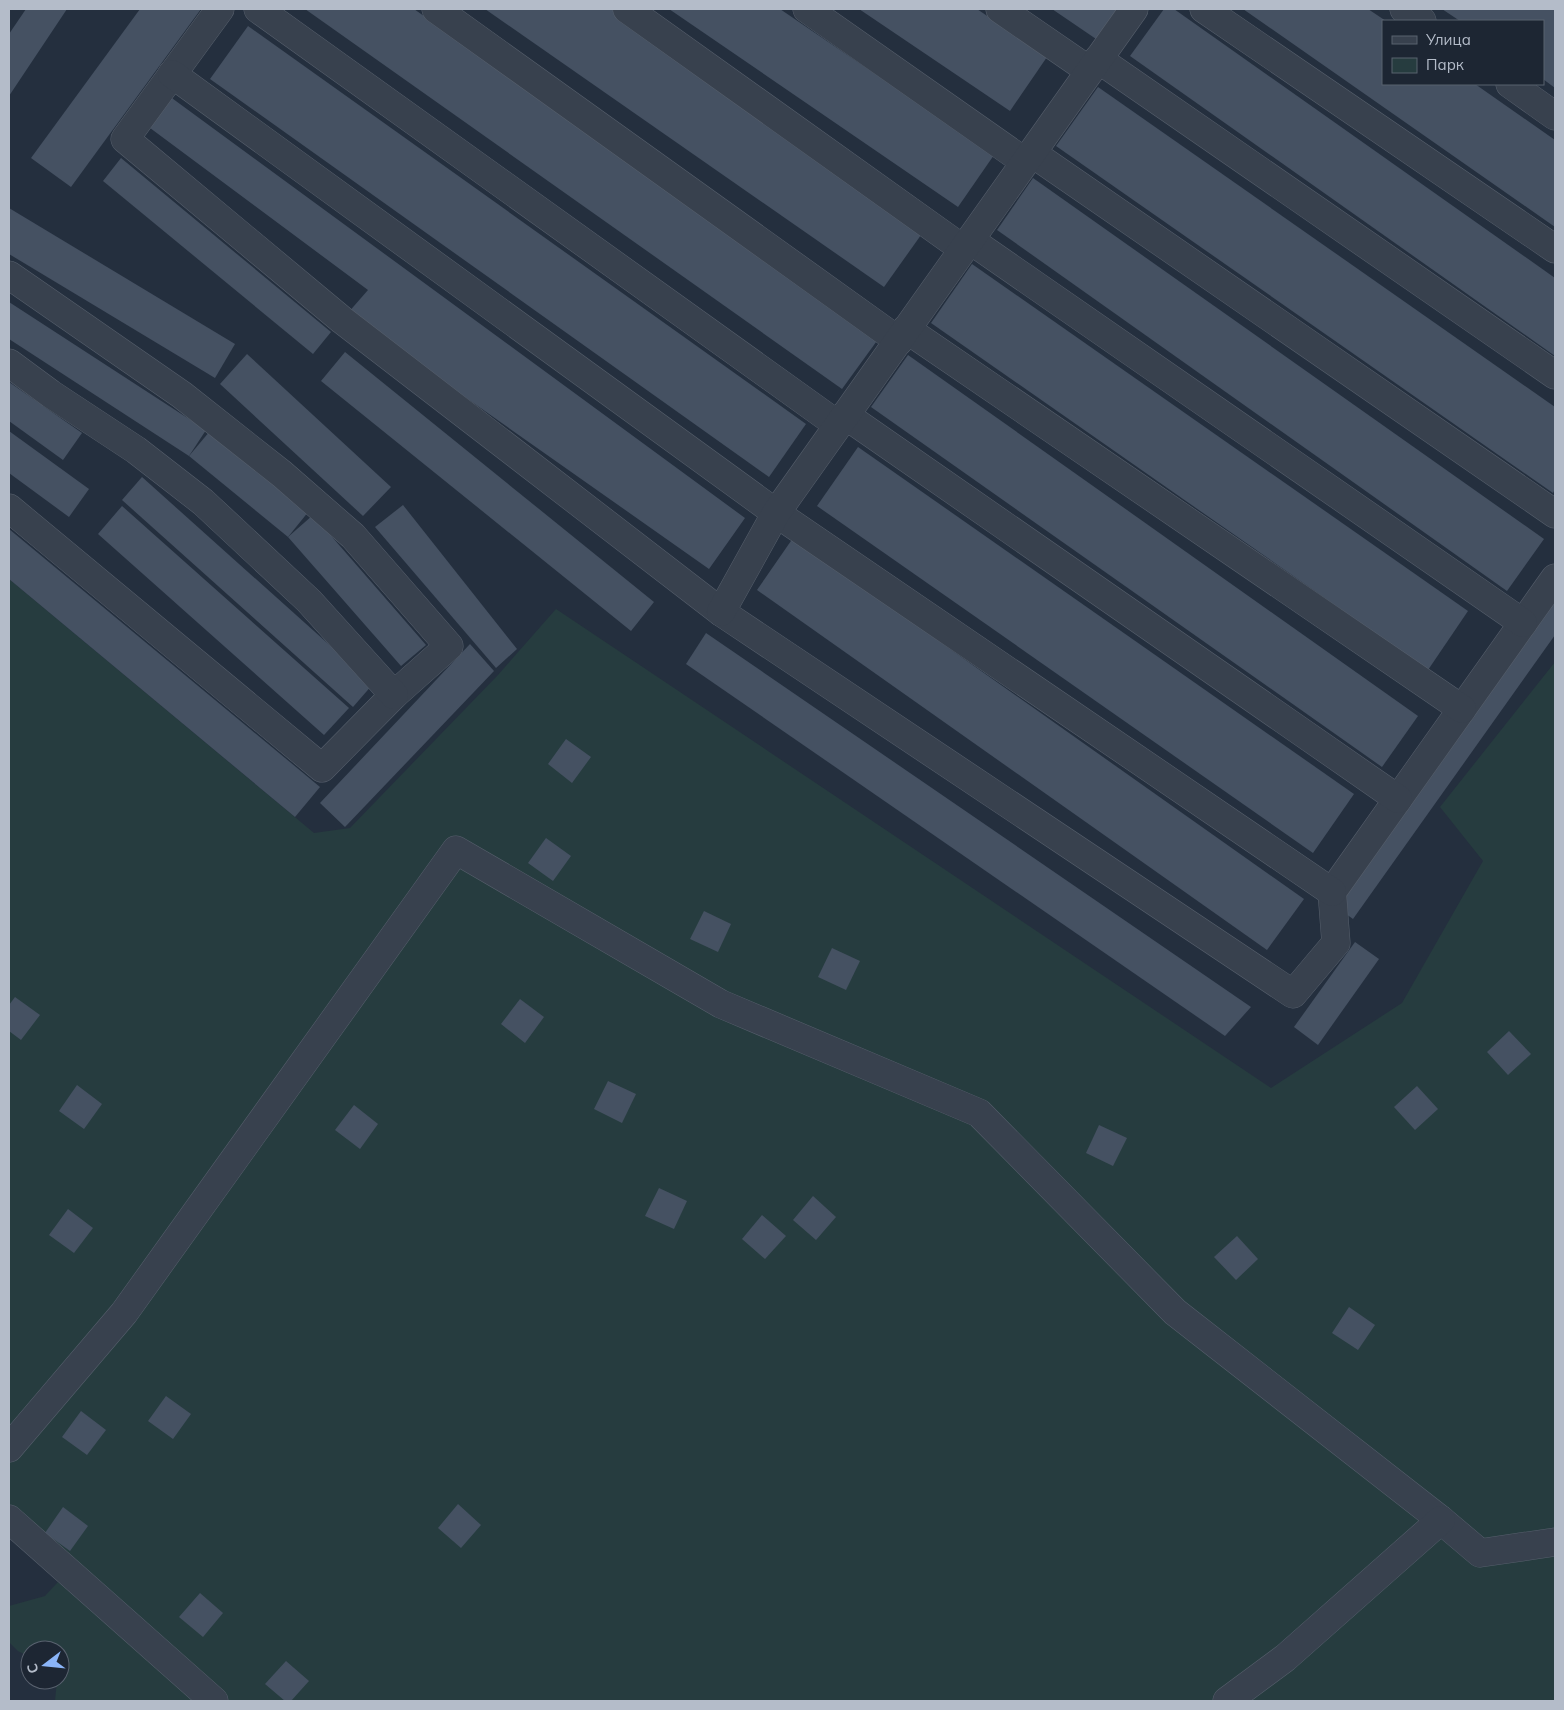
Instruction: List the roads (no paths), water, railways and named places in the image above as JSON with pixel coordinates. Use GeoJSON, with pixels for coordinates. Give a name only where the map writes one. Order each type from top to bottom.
{"type":"FeatureCollection","features":[{"type":"Feature","properties":{"kind":"lane"},"geometry":{"type":"LineString","coordinates":[[220,9],[125,139],[342,320],[722,612],[1293,994],[1336,943],[1332,892],[1555,578]]}},
{"type":"Feature","properties":{"kind":"lane"},"geometry":{"type":"LineString","coordinates":[[258,9],[842,420],[1398,799]]}},
{"type":"Feature","properties":{"kind":"lane"},"geometry":{"type":"LineString","coordinates":[[436,9],[902,335],[1462,709]]}},
{"type":"Feature","properties":{"kind":"lane"},"geometry":{"type":"LineString","coordinates":[[627,9],[967,244],[1523,623]]}},
{"type":"Feature","properties":{"kind":"lane"},"geometry":{"type":"LineString","coordinates":[[807,9],[1029,157],[1555,514]]}},
{"type":"Feature","properties":{"kind":"lane"},"geometry":{"type":"LineString","coordinates":[[1000,9],[1094,65],[1555,375]]}},
{"type":"Feature","properties":{"kind":"lane"},"geometry":{"type":"LineString","coordinates":[[722,612],[776,513],[1134,9]]}},
{"type":"Feature","properties":{"kind":"lane"},"geometry":{"type":"LineString","coordinates":[[1204,9],[1555,249]]}},
{"type":"Feature","properties":{"kind":"lane"},"geometry":{"type":"LineString","coordinates":[[1404,9],[1420,20]]}},
{"type":"Feature","properties":{"kind":"lane"},"geometry":{"type":"LineString","coordinates":[[172,74],[776,513],[1332,892]]}},
{"type":"Feature","properties":{"kind":"lane"},"geometry":{"type":"LineString","coordinates":[[1511,85],[1555,116]]}},
{"type":"Feature","properties":{"kind":"lane"},"geometry":{"type":"LineString","coordinates":[[9,275],[182,395],[282,474],[353,536],[449,646],[394,695],[322,768],[9,508]]}},
{"type":"Feature","properties":{"kind":"lane"},"geometry":{"type":"LineString","coordinates":[[9,363],[50,394],[136,450],[203,502],[308,602],[394,695]]}},
{"type":"Feature","properties":{"kind":"lane"},"geometry":{"type":"LineString","coordinates":[[9,1448],[124,1313],[456,850],[722,1004],[979,1113],[1175,1312],[1441,1520],[1480,1554],[1555,1542]]}},
{"type":"Feature","properties":{"kind":"lane"},"geometry":{"type":"LineString","coordinates":[[9,1519],[214,1701]]}},
{"type":"Feature","properties":{"kind":"lane"},"geometry":{"type":"LineString","coordinates":[[1227,1701],[1285,1658],[1441,1520]]}}]}
